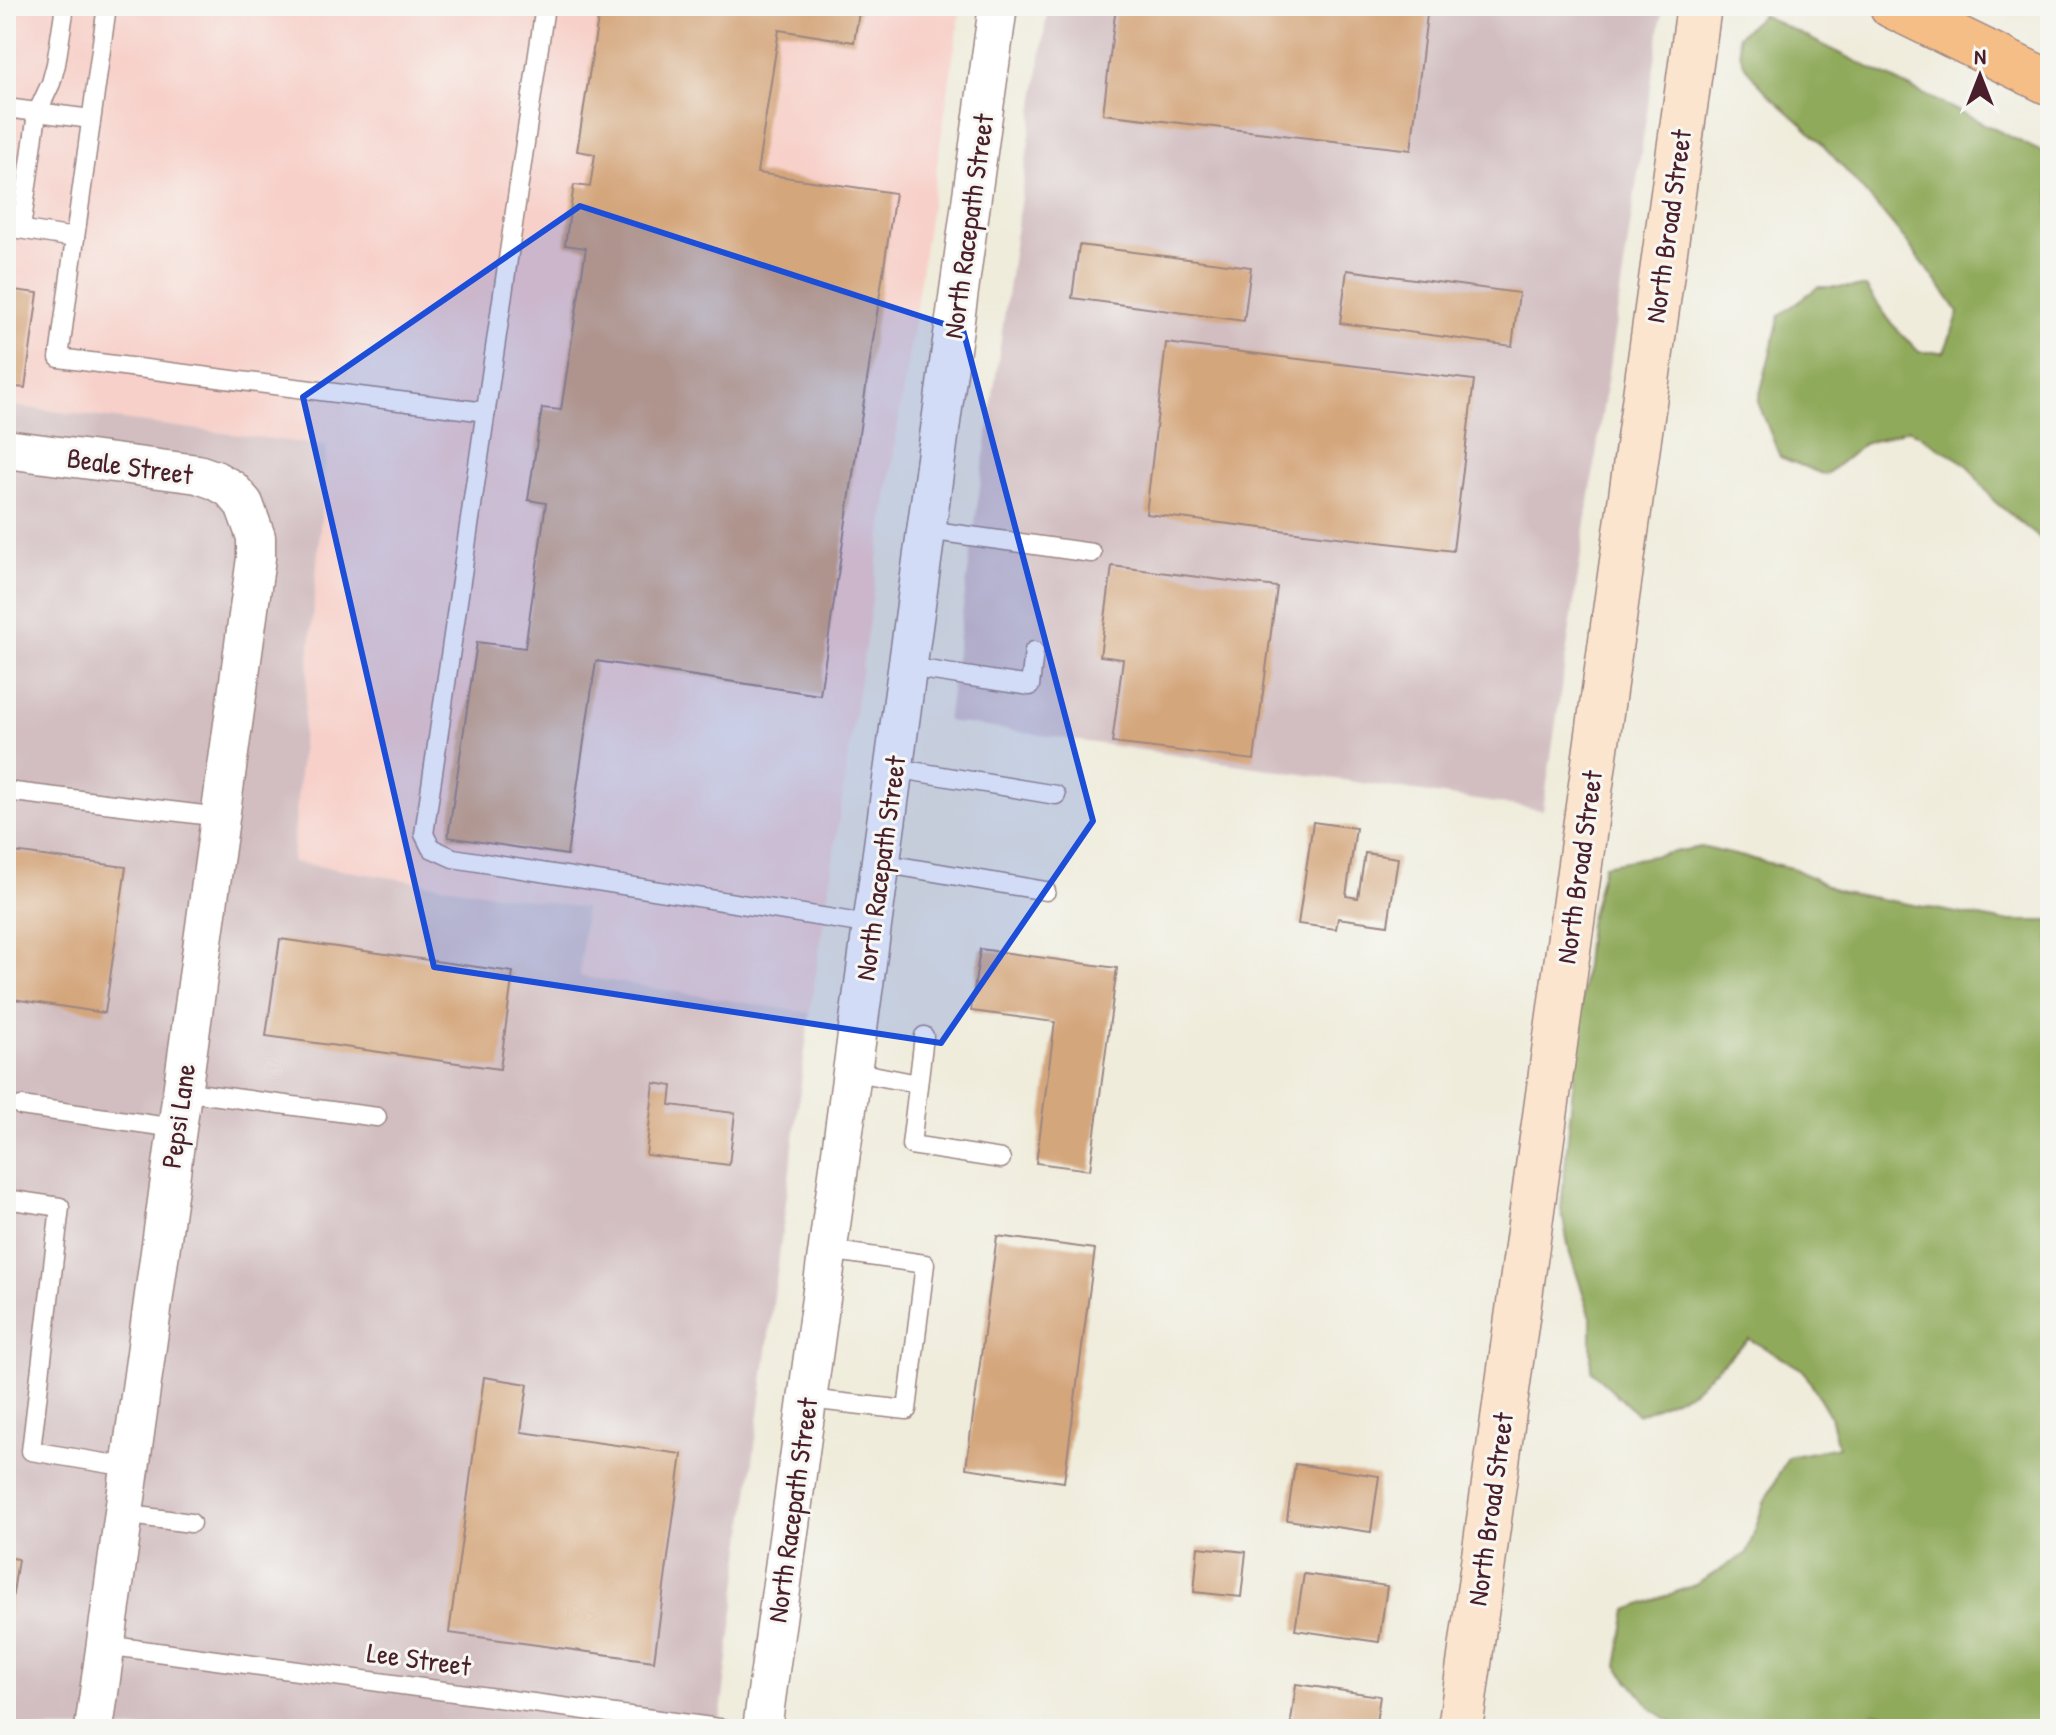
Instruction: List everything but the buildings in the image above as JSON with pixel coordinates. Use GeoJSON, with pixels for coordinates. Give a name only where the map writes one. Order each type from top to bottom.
{"type":"FeatureCollection","features":[{"type":"Feature","properties":{"kind":"highway"},"geometry":{"type":"LineString","coordinates":[[1892,6],[2050,83]]}},
{"type":"Feature","properties":{"kind":"street","name":"North Racepath Street"},"geometry":{"type":"LineString","coordinates":[[762,1729],[998,6]]}},
{"type":"Feature","properties":{"kind":"street","name":"North Broad Street"},"geometry":{"type":"LineString","coordinates":[[1460,1729],[1699,6]]}},
{"type":"Feature","properties":{"kind":"street","name":"Beale Street"},"geometry":{"type":"LineString","coordinates":[[6,449],[198,474],[231,489],[244,504]]}},
{"type":"Feature","properties":{"kind":"street","name":"Pepsi Lane"},"geometry":{"type":"LineString","coordinates":[[94,1729],[256,558],[256,537],[244,504]]}},
{"type":"Feature","properties":{"kind":"lane"},"geometry":{"type":"LineString","coordinates":[[65,6],[56,64],[37,113],[14,228],[75,238]]}},
{"type":"Feature","properties":{"kind":"lane"},"geometry":{"type":"LineString","coordinates":[[107,6],[59,358],[486,412]]}},
{"type":"Feature","properties":{"kind":"lane"},"geometry":{"type":"LineString","coordinates":[[545,6],[424,834],[431,848],[453,858],[872,925]]}},
{"type":"Feature","properties":{"kind":"lane"},"geometry":{"type":"LineString","coordinates":[[6,108],[91,119]]}},
{"type":"Feature","properties":{"kind":"lane"},"geometry":{"type":"LineString","coordinates":[[927,530],[1092,553]]}},
{"type":"Feature","properties":{"kind":"lane"},"geometry":{"type":"LineString","coordinates":[[908,667],[1030,686],[1034,651]]}},
{"type":"Feature","properties":{"kind":"lane"},"geometry":{"type":"LineString","coordinates":[[894,768],[1056,795]]}},
{"type":"Feature","properties":{"kind":"lane"},"geometry":{"type":"LineString","coordinates":[[6,791],[220,817]]}},
{"type":"Feature","properties":{"kind":"lane"},"geometry":{"type":"LineString","coordinates":[[881,863],[1046,891]]}},
{"type":"Feature","properties":{"kind":"lane"},"geometry":{"type":"LineString","coordinates":[[924,1036],[911,1145],[1001,1159]]}},
{"type":"Feature","properties":{"kind":"lane"},"geometry":{"type":"LineString","coordinates":[[852,1071],[918,1084]]}},
{"type":"Feature","properties":{"kind":"lane"},"geometry":{"type":"LineString","coordinates":[[181,1091],[377,1117]]}},
{"type":"Feature","properties":{"kind":"lane"},"geometry":{"type":"LineString","coordinates":[[21,1106],[175,1128]]}},
{"type":"Feature","properties":{"kind":"lane"},"geometry":{"type":"LineString","coordinates":[[6,1199],[60,1207],[31,1451],[129,1467]]}},
{"type":"Feature","properties":{"kind":"lane"},"geometry":{"type":"LineString","coordinates":[[808,1399],[907,1410],[925,1264],[828,1250]]}},
{"type":"Feature","properties":{"kind":"lane"},"geometry":{"type":"LineString","coordinates":[[123,1514],[191,1523]]}},
{"type":"Feature","properties":{"kind":"lane","name":"Lee Street"},"geometry":{"type":"LineString","coordinates":[[105,1645],[726,1729]]}},
{"type":"Feature","properties":{"kind":"highlighted area"},"geometry":{"type":"Polygon","coordinates":[[[580,206],[963,330],[1093,821],[941,1043],[434,967],[303,397],[580,206]]]}},
{"type":"Feature","properties":{"kind":"shaded area"},"geometry":{"type":"Polygon","coordinates":[[[6,6],[961,6],[810,1013],[580,976],[585,908],[292,862],[327,446],[6,405],[6,6]]]}},
{"type":"Feature","properties":{"kind":"shaded area"},"geometry":{"type":"Polygon","coordinates":[[[1048,6],[1663,6],[1543,810],[947,721],[1048,6]]]}},
{"type":"Feature","properties":{"kind":"shaded area"},"geometry":{"type":"Polygon","coordinates":[[[6,405],[327,446],[292,862],[585,908],[580,976],[810,1013],[719,1729],[6,1729],[6,405]]]}},
{"type":"Feature","properties":{"kind":"green space"},"geometry":{"type":"Polygon","coordinates":[[[1762,15],[2050,156],[2050,547],[1994,501],[1966,464],[1909,429],[1864,444],[1825,475],[1780,457],[1758,402],[1780,315],[1818,287],[1866,287],[1892,324],[1919,352],[1944,352],[1959,313],[1874,203],[1818,140],[1752,76],[1740,55],[1738,36],[1762,15]]]}},
{"type":"Feature","properties":{"kind":"green space"},"geometry":{"type":"Polygon","coordinates":[[[1701,847],[1795,869],[1837,891],[2001,921],[2050,921],[2050,1729],[1964,1729],[1874,1712],[1857,1729],[1682,1729],[1653,1710],[1617,1666],[1627,1610],[1695,1585],[1747,1553],[1764,1503],[1788,1457],[1838,1447],[1830,1416],[1803,1370],[1749,1339],[1691,1392],[1638,1415],[1591,1370],[1591,1317],[1570,1254],[1561,1209],[1589,924],[1604,865],[1701,847]]]}}]}
